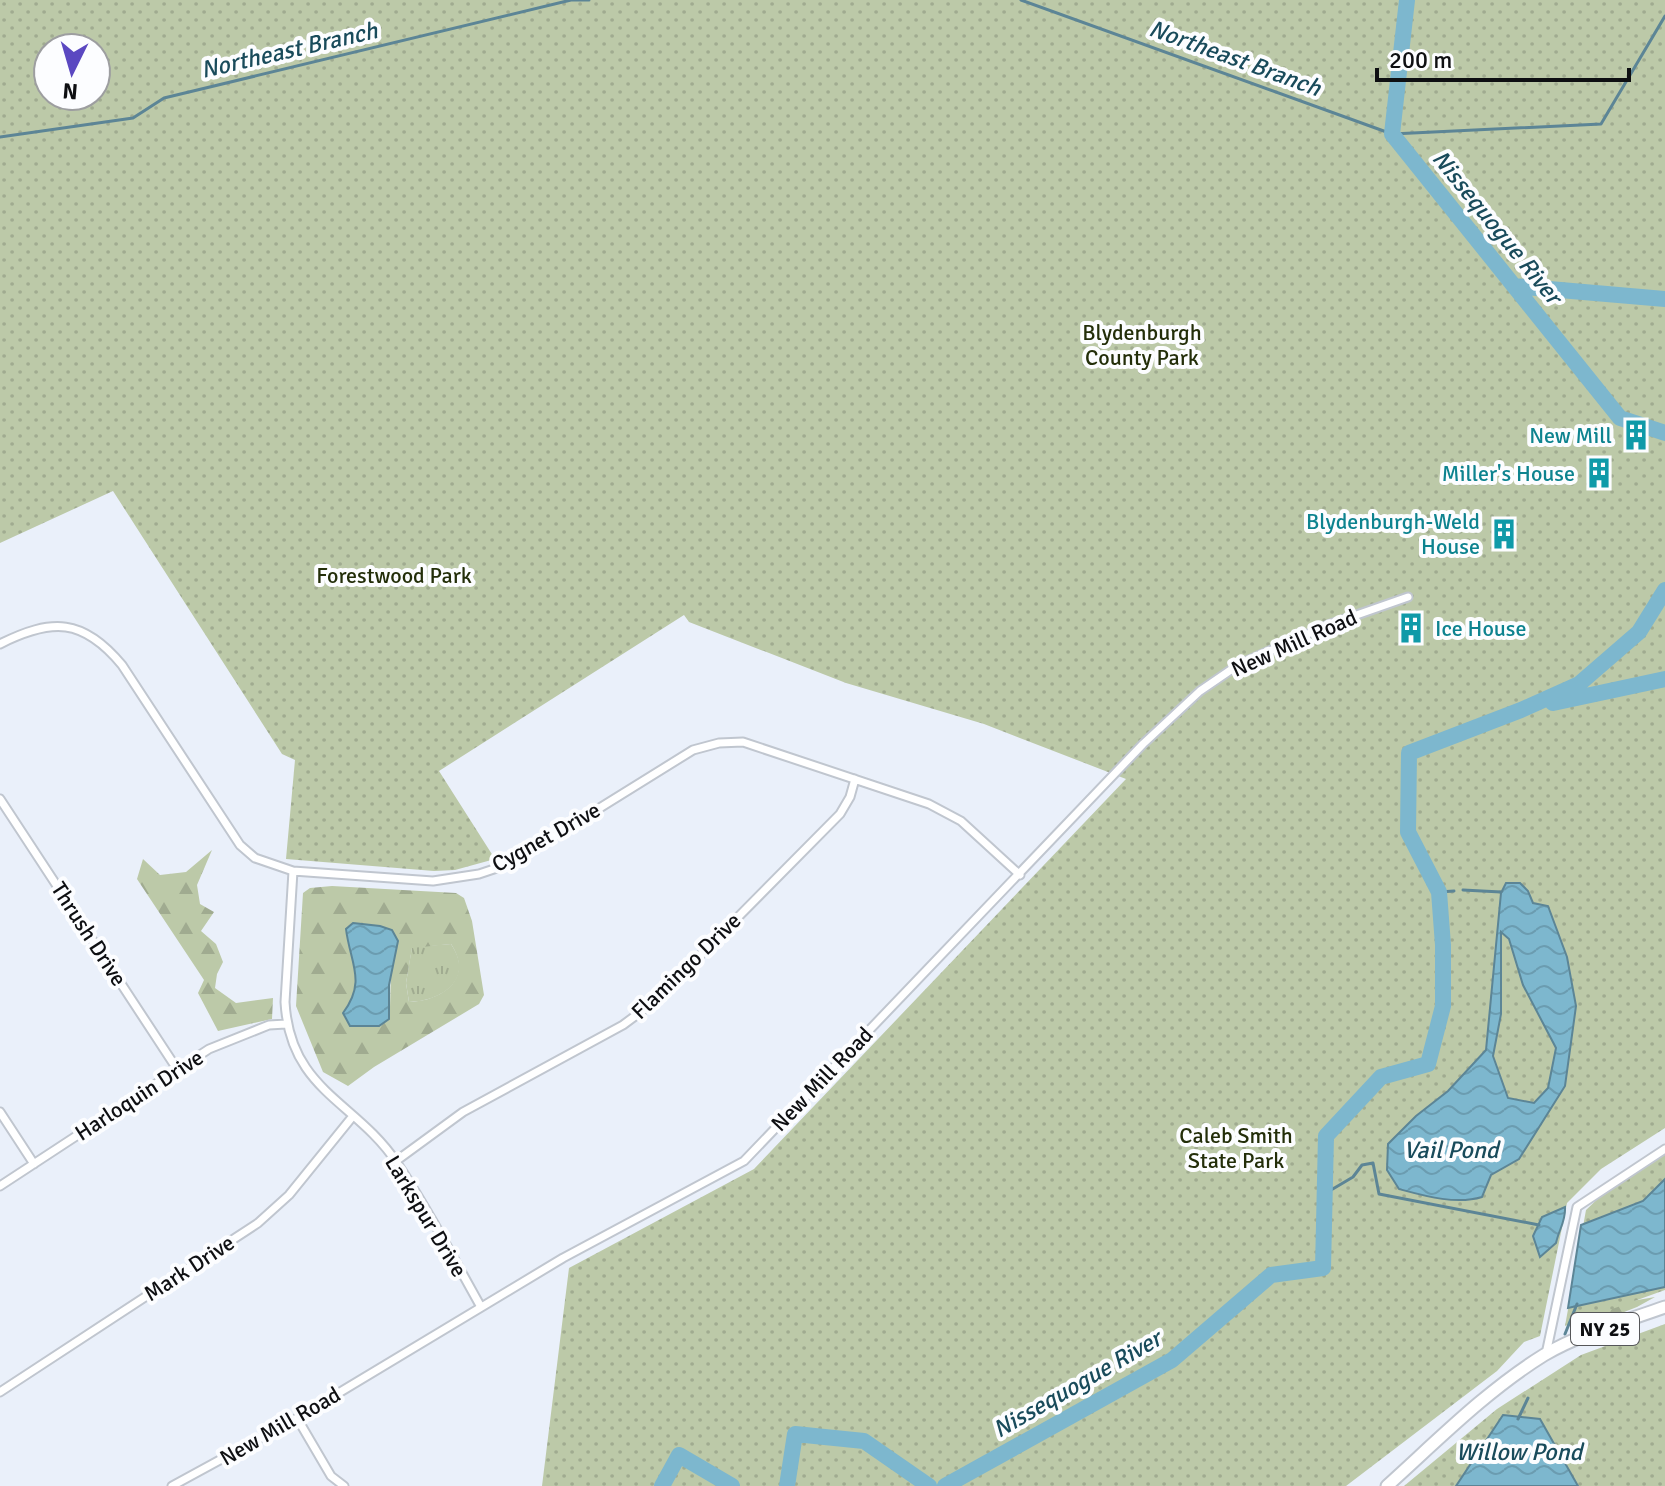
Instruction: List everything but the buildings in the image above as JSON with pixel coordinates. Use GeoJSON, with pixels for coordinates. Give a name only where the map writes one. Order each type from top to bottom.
{"type":"FeatureCollection","features":[{"type":"Feature","properties":{"kind":"main road","name":"NY 25"},"geometry":{"type":"LineString","coordinates":[[1387,1486],[1493,1393],[1546,1354],[1665,1307]]}},
{"type":"Feature","properties":{"kind":"street","name":"New Mill Road"},"geometry":{"type":"LineString","coordinates":[[172,1486],[297,1418],[563,1258],[744,1161],[1143,744],[1200,691],[1238,665],[1328,625],[1408,597]]}},
{"type":"Feature","properties":{"kind":"street","name":"Cygnet Drive"},"geometry":{"type":"LineString","coordinates":[[0,644],[45,625],[71,628],[92,636],[109,649],[240,845],[255,858],[293,871],[433,881],[479,874],[524,855],[693,750],[719,743],[743,742],[929,804],[961,821],[1020,875]]}},
{"type":"Feature","properties":{"kind":"street","name":"Flamingo Drive"},"geometry":{"type":"LineString","coordinates":[[396,1161],[463,1112],[623,1025],[654,1002],[840,814],[850,797],[855,779]]}},
{"type":"Feature","properties":{"kind":"street","name":"Thrush Drive"},"geometry":{"type":"LineString","coordinates":[[0,799],[177,1069]]}},
{"type":"Feature","properties":{"kind":"street","name":"Larkspur Drive"},"geometry":{"type":"LineString","coordinates":[[293,871],[286,1024],[311,1077],[371,1132],[396,1161],[481,1307]]}},
{"type":"Feature","properties":{"kind":"street","name":"Harloquin Drive"},"geometry":{"type":"LineString","coordinates":[[0,1186],[209,1049],[269,1025],[286,1024]]}},
{"type":"Feature","properties":{"kind":"street"},"geometry":{"type":"LineString","coordinates":[[0,1112],[34,1164]]}},
{"type":"Feature","properties":{"kind":"street","name":"Mark Drive"},"geometry":{"type":"LineString","coordinates":[[0,1392],[258,1223],[289,1195],[353,1116]]}},
{"type":"Feature","properties":{"kind":"street"},"geometry":{"type":"LineString","coordinates":[[1546,1354],[1577,1207],[1665,1149]]}},
{"type":"Feature","properties":{"kind":"street"},"geometry":{"type":"LineString","coordinates":[[297,1418],[331,1476],[344,1486]]}},
{"type":"Feature","properties":{"kind":"green space"},"geometry":{"type":"Polygon","coordinates":[[[0,0],[1665,0],[1665,1128],[1601,1169],[1567,1203],[1540,1336],[1524,1342],[1497,1371],[1346,1486],[542,1486],[569,1268],[754,1169],[1126,779],[984,724],[846,683],[689,622],[684,615],[439,771],[495,859],[455,870],[434,871],[286,859],[295,760],[282,754],[113,491],[0,543],[0,0]]]}},
{"type":"Feature","properties":{"kind":"green space"},"geometry":{"type":"Polygon","coordinates":[[[212,850],[197,885],[200,904],[214,912],[201,931],[216,944],[223,962],[215,988],[236,1003],[273,998],[272,1019],[218,1031],[198,993],[204,980],[137,879],[143,859],[160,875],[186,872],[212,850]]]}},
{"type":"Feature","properties":{"kind":"green space"},"geometry":{"type":"Polygon","coordinates":[[[332,886],[456,893],[464,898],[472,921],[484,995],[479,1004],[348,1086],[323,1072],[296,1006],[303,893],[310,888],[332,886]],[[362,924],[348,944],[356,980],[352,997],[343,1013],[367,1026],[390,1007],[392,930],[362,924]],[[451,944],[412,948],[406,983],[409,1002],[433,997],[451,986],[459,968],[451,944]]]}},
{"type":"Feature","properties":{"kind":"green space"},"geometry":{"type":"Polygon","coordinates":[[[451,944],[459,968],[451,986],[433,997],[409,1002],[406,983],[412,947],[451,944]]]}},
{"type":"Feature","properties":{"kind":"green space"},"geometry":{"type":"Polygon","coordinates":[[[1665,1152],[1665,1290],[1565,1326],[1586,1210],[1610,1187],[1665,1152]]]}},
{"type":"Feature","properties":{"kind":"green space"},"geometry":{"type":"Polygon","coordinates":[[[1655,1297],[1573,1332],[1574,1317],[1603,1306],[1655,1297]]]}},
{"type":"Feature","properties":{"kind":"green space"},"geometry":{"type":"Polygon","coordinates":[[[1665,1324],[1665,1486],[1404,1486],[1497,1409],[1581,1355],[1665,1324]]]}},
{"type":"Feature","properties":{"kind":"water","name":"Vail Pond"},"geometry":{"type":"Polygon","coordinates":[[[1506,883],[1520,883],[1533,903],[1548,906],[1567,957],[1576,1006],[1565,1086],[1519,1159],[1491,1175],[1482,1197],[1451,1200],[1399,1189],[1387,1170],[1388,1144],[1416,1116],[1448,1091],[1486,1050],[1501,893],[1506,883]],[[1501,932],[1501,1014],[1493,1056],[1508,1098],[1534,1103],[1548,1088],[1556,1048],[1523,985],[1509,939],[1501,932]]]}},
{"type":"Feature","properties":{"kind":"water"},"geometry":{"type":"Polygon","coordinates":[[[353,923],[392,930],[398,941],[389,985],[389,1019],[379,1026],[350,1026],[343,1013],[356,981],[346,929],[353,923]]]}},
{"type":"Feature","properties":{"kind":"water"},"geometry":{"type":"Polygon","coordinates":[[[1665,1179],[1665,1287],[1568,1308],[1581,1225],[1643,1201],[1665,1179]]]}},
{"type":"Feature","properties":{"kind":"water"},"geometry":{"type":"Polygon","coordinates":[[[1565,1207],[1556,1243],[1540,1257],[1533,1236],[1542,1217],[1565,1207]]]}},
{"type":"Feature","properties":{"kind":"water","name":"Willow Pond"},"geometry":{"type":"Polygon","coordinates":[[[1503,1415],[1540,1419],[1578,1486],[1456,1486],[1503,1415]]]}},
{"type":"Feature","properties":{"kind":"waterway","name":"Northeast Branch"},"geometry":{"type":"LineString","coordinates":[[0,137],[133,118],[164,98],[571,0],[589,0]]}},
{"type":"Feature","properties":{"kind":"waterway","name":"Northeast Branch"},"geometry":{"type":"LineString","coordinates":[[1021,0],[1392,134],[1601,124],[1665,16]]}},
{"type":"Feature","properties":{"kind":"waterway","name":"Nissequogue River"},"geometry":{"type":"LineString","coordinates":[[1407,0],[1392,134],[1620,418],[1665,433]]}},
{"type":"Feature","properties":{"kind":"waterway"},"geometry":{"type":"LineString","coordinates":[[1514,286],[1665,299]]}},
{"type":"Feature","properties":{"kind":"waterway","name":"Nissequogue River"},"geometry":{"type":"LineString","coordinates":[[945,1486],[1172,1360],[1271,1275],[1323,1268],[1326,1136],[1381,1077],[1428,1064],[1443,1006],[1439,892],[1408,832],[1409,753],[1579,684],[1639,632],[1665,590]]}},
{"type":"Feature","properties":{"kind":"waterway"},"geometry":{"type":"LineString","coordinates":[[1553,703],[1665,679]]}},
{"type":"Feature","properties":{"kind":"waterway"},"geometry":{"type":"LineString","coordinates":[[1463,890],[1501,892]]}},
{"type":"Feature","properties":{"kind":"waterway"},"geometry":{"type":"LineString","coordinates":[[1439,892],[1454,891]]}},
{"type":"Feature","properties":{"kind":"waterway"},"geometry":{"type":"LineString","coordinates":[[1326,1193],[1353,1177],[1362,1165],[1373,1163],[1379,1194],[1539,1225]]}},
{"type":"Feature","properties":{"kind":"waterway"},"geometry":{"type":"LineString","coordinates":[[1565,1334],[1577,1304]]}},
{"type":"Feature","properties":{"kind":"waterway"},"geometry":{"type":"LineString","coordinates":[[1518,1419],[1528,1398]]}},
{"type":"Feature","properties":{"kind":"waterway","name":"Nissequogue River"},"geometry":{"type":"LineString","coordinates":[[787,1486],[795,1434],[864,1441],[929,1486]]}},
{"type":"Feature","properties":{"kind":"waterway","name":"Nissequogue River"},"geometry":{"type":"LineString","coordinates":[[662,1486],[679,1455],[732,1486]]}},
{"type":"Feature","properties":{"kind":"place","name":"New Mill"},"geometry":{"type":"Point","coordinates":[1636,435]}},
{"type":"Feature","properties":{"kind":"place","name":"Miller's House"},"geometry":{"type":"Point","coordinates":[1599,473]}},
{"type":"Feature","properties":{"kind":"place","name":"Blydenburgh-Weld House"},"geometry":{"type":"Point","coordinates":[1504,534]}},
{"type":"Feature","properties":{"kind":"place","name":"Ice House"},"geometry":{"type":"Point","coordinates":[1411,628]}},
{"type":"Feature","properties":{"kind":"park label","name":"Blydenburgh County Park"},"geometry":{"type":"Point","coordinates":[1142,344]}},
{"type":"Feature","properties":{"kind":"park label","name":"Forestwood Park"},"geometry":{"type":"Point","coordinates":[394,575]}},
{"type":"Feature","properties":{"kind":"park label","name":"Caleb Smith State Park"},"geometry":{"type":"Point","coordinates":[1236,1148]}}]}
